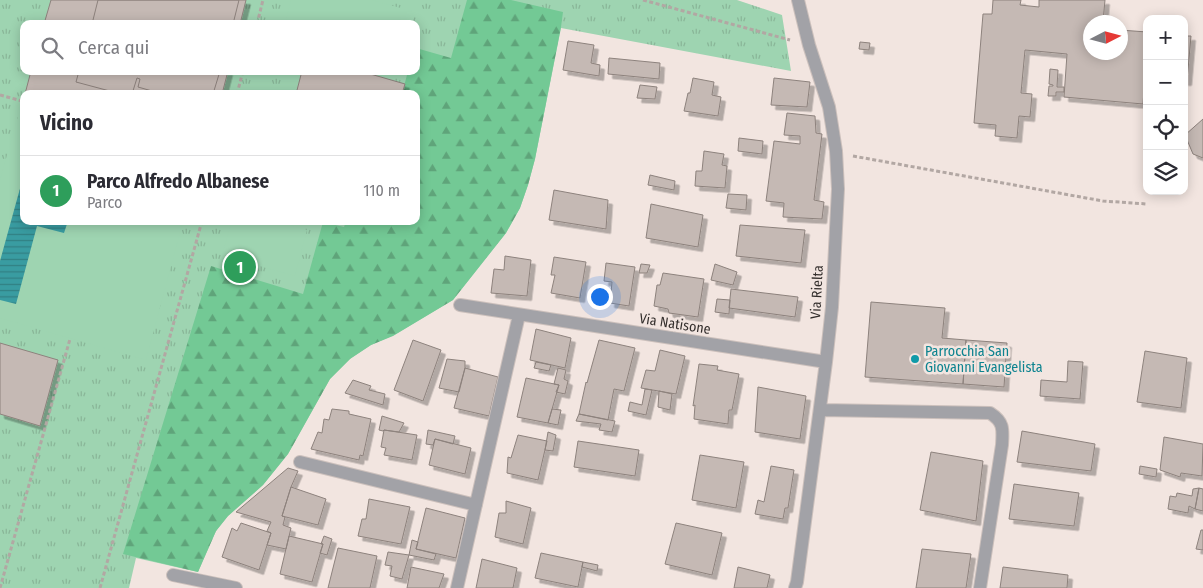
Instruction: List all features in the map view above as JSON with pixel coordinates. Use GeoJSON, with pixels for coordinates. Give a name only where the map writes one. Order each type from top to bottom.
{"type":"FeatureCollection","features":[{"type":"Feature","properties":{"kind":"street","name":"Via Rielta"},"geometry":{"type":"LineString","coordinates":[[795,588],[821,410],[832,307],[838,189],[836,152],[830,107],[809,45],[798,0]]}},
{"type":"Feature","properties":{"kind":"street","name":"Via Natisone"},"geometry":{"type":"LineString","coordinates":[[460,305],[826,362]]}},
{"type":"Feature","properties":{"kind":"street"},"geometry":{"type":"LineString","coordinates":[[457,588],[519,315]]}},
{"type":"Feature","properties":{"kind":"street"},"geometry":{"type":"LineString","coordinates":[[821,410],[990,413],[997,418],[1003,429],[1002,445],[980,588]]}},
{"type":"Feature","properties":{"kind":"street"},"geometry":{"type":"LineString","coordinates":[[300,462],[476,505]]}},
{"type":"Feature","properties":{"kind":"street"},"geometry":{"type":"LineString","coordinates":[[173,575],[236,588]]}},
{"type":"Feature","properties":{"kind":"path"},"geometry":{"type":"LineString","coordinates":[[258,20],[263,0]]}},
{"type":"Feature","properties":{"kind":"path"},"geometry":{"type":"LineString","coordinates":[[644,0],[809,45]]}},
{"type":"Feature","properties":{"kind":"path"},"geometry":{"type":"LineString","coordinates":[[238,90],[242,75]]}},
{"type":"Feature","properties":{"kind":"path"},"geometry":{"type":"LineString","coordinates":[[0,95],[20,100]]}},
{"type":"Feature","properties":{"kind":"path"},"geometry":{"type":"LineString","coordinates":[[836,152],[1103,200],[1147,204]]}},
{"type":"Feature","properties":{"kind":"path"},"geometry":{"type":"LineString","coordinates":[[100,588],[201,225]]}},
{"type":"Feature","properties":{"kind":"path"},"geometry":{"type":"LineString","coordinates":[[0,588],[70,339]]}},
{"type":"Feature","properties":{"kind":"green space"},"geometry":{"type":"Polygon","coordinates":[[[0,0],[737,0],[782,15],[791,71],[561,28],[535,159],[520,208],[506,233],[453,300],[394,335],[371,345],[351,358],[330,379],[288,454],[263,485],[228,516],[216,531],[198,572],[136,558],[129,588],[0,588],[0,0]]]}},
{"type":"Feature","properties":{"kind":"green space"},"geometry":{"type":"Polygon","coordinates":[[[291,0],[372,0],[415,12],[412,20],[286,20],[291,0]]]}},
{"type":"Feature","properties":{"kind":"green space"},"geometry":{"type":"Polygon","coordinates":[[[467,0],[511,0],[563,12],[535,159],[520,208],[506,233],[453,300],[393,336],[371,345],[350,359],[330,379],[288,454],[263,485],[228,516],[216,531],[198,572],[123,554],[211,266],[303,294],[322,225],[344,227],[345,225],[420,225],[420,90],[403,90],[407,75],[420,75],[420,49],[451,58],[467,0]]]}},
{"type":"Feature","properties":{"kind":"green space"},"geometry":{"type":"Polygon","coordinates":[[[20,109],[20,225],[182,225],[146,360],[0,318],[0,180],[20,109]]]}},
{"type":"Feature","properties":{"kind":"green space"},"geometry":{"type":"Polygon","coordinates":[[[231,225],[289,225],[307,230],[295,276],[222,255],[231,225]]]}},
{"type":"Feature","properties":{"kind":"water"},"geometry":{"type":"Polygon","coordinates":[[[20,188],[20,225],[67,225],[64,233],[37,226],[16,304],[0,300],[0,261],[20,188]]]}},
{"type":"Feature","properties":{"kind":"building"},"geometry":{"type":"Polygon","coordinates":[[[51,0],[239,0],[234,20],[45,20],[51,0]]]}},
{"type":"Feature","properties":{"kind":"building"},"geometry":{"type":"Polygon","coordinates":[[[98,0],[246,0],[241,20],[93,20],[98,0]]]}},
{"type":"Feature","properties":{"kind":"building"},"geometry":{"type":"Polygon","coordinates":[[[993,0],[1021,0],[1020,5],[1039,7],[1039,0],[1105,0],[1104,15],[1083,15],[1083,60],[1128,60],[1128,31],[1143,32],[1143,104],[1064,97],[1067,54],[1025,50],[1021,93],[1032,94],[1030,117],[1019,116],[1017,138],[995,136],[996,125],[974,123],[983,14],[992,14],[993,0]]]}},
{"type":"Feature","properties":{"kind":"building"},"geometry":{"type":"Polygon","coordinates":[[[1188,36],[1191,36],[1188,70],[1188,36]]]}},
{"type":"Feature","properties":{"kind":"building"},"geometry":{"type":"Polygon","coordinates":[[[568,41],[594,45],[591,63],[600,65],[599,76],[563,70],[568,41]]]}},
{"type":"Feature","properties":{"kind":"building"},"geometry":{"type":"Polygon","coordinates":[[[860,42],[870,43],[869,50],[859,49],[860,42]]]}},
{"type":"Feature","properties":{"kind":"building"},"geometry":{"type":"Polygon","coordinates":[[[609,58],[660,63],[659,79],[608,74],[609,58]]]}},
{"type":"Feature","properties":{"kind":"building"},"geometry":{"type":"Polygon","coordinates":[[[1050,69],[1058,70],[1057,87],[1064,87],[1064,92],[1056,92],[1056,96],[1048,96],[1049,86],[1053,86],[1049,84],[1050,69]]]}},
{"type":"Feature","properties":{"kind":"building"},"geometry":{"type":"Polygon","coordinates":[[[30,75],[219,75],[214,90],[26,90],[30,75]]]}},
{"type":"Feature","properties":{"kind":"building"},"geometry":{"type":"Polygon","coordinates":[[[78,75],[227,75],[223,90],[148,90],[138,87],[140,79],[137,78],[133,90],[106,90],[76,82],[78,75]]]}},
{"type":"Feature","properties":{"kind":"building"},"geometry":{"type":"Polygon","coordinates":[[[301,75],[374,75],[405,84],[403,90],[297,90],[301,75]]]}},
{"type":"Feature","properties":{"kind":"building"},"geometry":{"type":"Polygon","coordinates":[[[693,78],[714,82],[712,95],[721,97],[718,116],[684,111],[693,78]]]}},
{"type":"Feature","properties":{"kind":"building"},"geometry":{"type":"Polygon","coordinates":[[[774,78],[810,82],[807,107],[771,105],[774,78]]]}},
{"type":"Feature","properties":{"kind":"building"},"geometry":{"type":"Polygon","coordinates":[[[640,85],[657,87],[655,99],[637,98],[640,85]]]}},
{"type":"Feature","properties":{"kind":"building"},"geometry":{"type":"Polygon","coordinates":[[[787,113],[815,116],[816,133],[822,134],[814,200],[824,202],[822,219],[783,217],[784,203],[766,201],[774,141],[800,144],[800,136],[784,135],[787,113]]]}},
{"type":"Feature","properties":{"kind":"building"},"geometry":{"type":"Polygon","coordinates":[[[1203,119],[1203,158],[1193,154],[1188,142],[1188,132],[1203,119]]]}},
{"type":"Feature","properties":{"kind":"building"},"geometry":{"type":"Polygon","coordinates":[[[739,138],[763,141],[762,154],[738,151],[739,138]]]}},
{"type":"Feature","properties":{"kind":"building"},"geometry":{"type":"Polygon","coordinates":[[[704,151],[724,154],[722,165],[727,166],[725,188],[695,186],[696,171],[702,171],[704,151]]]}},
{"type":"Feature","properties":{"kind":"building"},"geometry":{"type":"Polygon","coordinates":[[[650,175],[675,181],[674,190],[648,185],[650,175]]]}},
{"type":"Feature","properties":{"kind":"building"},"geometry":{"type":"Polygon","coordinates":[[[554,190],[608,200],[606,229],[549,220],[554,190]]]}},
{"type":"Feature","properties":{"kind":"building"},"geometry":{"type":"Polygon","coordinates":[[[728,194],[747,195],[746,210],[726,208],[728,194]]]}},
{"type":"Feature","properties":{"kind":"building"},"geometry":{"type":"Polygon","coordinates":[[[651,204],[703,215],[698,247],[646,238],[651,204]]]}},
{"type":"Feature","properties":{"kind":"building"},"geometry":{"type":"Polygon","coordinates":[[[740,225],[805,230],[801,263],[736,256],[740,225]]]}},
{"type":"Feature","properties":{"kind":"building"},"geometry":{"type":"Polygon","coordinates":[[[505,256],[531,260],[527,296],[491,293],[494,269],[504,270],[505,256]]]}},
{"type":"Feature","properties":{"kind":"building"},"geometry":{"type":"Polygon","coordinates":[[[554,257],[586,262],[580,298],[551,293],[555,275],[551,275],[554,257]]]}},
{"type":"Feature","properties":{"kind":"building"},"geometry":{"type":"Polygon","coordinates":[[[606,263],[635,267],[629,306],[610,303],[612,282],[604,281],[606,263]]]}},
{"type":"Feature","properties":{"kind":"building"},"geometry":{"type":"Polygon","coordinates":[[[641,264],[650,265],[647,273],[639,273],[641,264]]]}},
{"type":"Feature","properties":{"kind":"building"},"geometry":{"type":"Polygon","coordinates":[[[715,264],[737,272],[733,285],[711,280],[715,264]]]}},
{"type":"Feature","properties":{"kind":"building"},"geometry":{"type":"Polygon","coordinates":[[[663,273],[704,279],[698,317],[669,313],[668,309],[654,306],[657,285],[660,285],[663,273]]]}},
{"type":"Feature","properties":{"kind":"building"},"geometry":{"type":"Polygon","coordinates":[[[731,289],[798,297],[795,317],[729,308],[731,289]]]}},
{"type":"Feature","properties":{"kind":"building"},"geometry":{"type":"Polygon","coordinates":[[[717,299],[730,300],[729,314],[715,312],[717,299]]]}},
{"type":"Feature","properties":{"kind":"building","name":"Parrocchia San Giovanni Evangelista"},"geometry":{"type":"Polygon","coordinates":[[[871,302],[945,308],[942,338],[966,340],[963,384],[865,377],[871,302]]]}},
{"type":"Feature","properties":{"kind":"building"},"geometry":{"type":"Polygon","coordinates":[[[536,329],[571,338],[565,368],[530,360],[536,329]]]}},
{"type":"Feature","properties":{"kind":"building"},"geometry":{"type":"Polygon","coordinates":[[[413,340],[441,350],[423,401],[394,390],[413,340]]]}},
{"type":"Feature","properties":{"kind":"building"},"geometry":{"type":"Polygon","coordinates":[[[599,340],[635,348],[624,391],[614,389],[608,420],[579,414],[586,382],[599,340]]]}},
{"type":"Feature","properties":{"kind":"building"},"geometry":{"type":"Polygon","coordinates":[[[966,340],[1007,343],[1004,387],[963,384],[966,340]]]}},
{"type":"Feature","properties":{"kind":"building"},"geometry":{"type":"Polygon","coordinates":[[[0,343],[58,360],[40,426],[0,414],[0,343]]]}},
{"type":"Feature","properties":{"kind":"building"},"geometry":{"type":"Polygon","coordinates":[[[660,350],[685,356],[676,394],[641,388],[646,370],[655,371],[660,350]]]}},
{"type":"Feature","properties":{"kind":"building"},"geometry":{"type":"Polygon","coordinates":[[[1145,351],[1187,358],[1181,408],[1137,402],[1145,351]]]}},
{"type":"Feature","properties":{"kind":"building"},"geometry":{"type":"Polygon","coordinates":[[[447,359],[465,361],[459,392],[439,388],[447,359]]]}},
{"type":"Feature","properties":{"kind":"building"},"geometry":{"type":"Polygon","coordinates":[[[1068,361],[1083,362],[1080,399],[1040,396],[1041,380],[1067,382],[1068,361]]]}},
{"type":"Feature","properties":{"kind":"building"},"geometry":{"type":"Polygon","coordinates":[[[536,362],[551,365],[549,371],[534,368],[536,362]]]}},
{"type":"Feature","properties":{"kind":"building"},"geometry":{"type":"Polygon","coordinates":[[[699,364],[718,366],[717,370],[739,374],[732,410],[729,410],[728,424],[694,419],[695,405],[693,406],[699,364]]]}},
{"type":"Feature","properties":{"kind":"building"},"geometry":{"type":"Polygon","coordinates":[[[465,368],[498,377],[489,416],[454,408],[465,368]]]}},
{"type":"Feature","properties":{"kind":"building"},"geometry":{"type":"Polygon","coordinates":[[[558,368],[566,370],[564,379],[568,381],[565,394],[556,392],[559,385],[554,384],[558,368]]]}},
{"type":"Feature","properties":{"kind":"building"},"geometry":{"type":"Polygon","coordinates":[[[526,378],[559,385],[548,423],[517,417],[526,378]]]}},
{"type":"Feature","properties":{"kind":"building"},"geometry":{"type":"Polygon","coordinates":[[[353,380],[371,386],[369,390],[385,394],[383,405],[345,393],[353,380]]]}},
{"type":"Feature","properties":{"kind":"building"},"geometry":{"type":"Polygon","coordinates":[[[758,387],[806,396],[800,439],[755,432],[758,387]]]}},
{"type":"Feature","properties":{"kind":"building"},"geometry":{"type":"Polygon","coordinates":[[[645,389],[652,390],[646,415],[628,411],[630,402],[642,405],[645,389]]]}},
{"type":"Feature","properties":{"kind":"building"},"geometry":{"type":"Polygon","coordinates":[[[659,391],[672,394],[670,410],[658,407],[659,391]]]}},
{"type":"Feature","properties":{"kind":"building"},"geometry":{"type":"Polygon","coordinates":[[[332,409],[349,411],[349,414],[371,419],[363,456],[360,455],[359,460],[311,449],[318,432],[322,433],[324,419],[329,420],[332,409]]]}},
{"type":"Feature","properties":{"kind":"building"},"geometry":{"type":"Polygon","coordinates":[[[552,409],[561,410],[558,425],[548,423],[552,409]]]}},
{"type":"Feature","properties":{"kind":"building"},"geometry":{"type":"Polygon","coordinates":[[[579,414],[615,421],[612,432],[599,430],[601,424],[576,421],[579,414]]]}},
{"type":"Feature","properties":{"kind":"building"},"geometry":{"type":"Polygon","coordinates":[[[382,416],[404,423],[399,432],[379,430],[382,416]]]}},
{"type":"Feature","properties":{"kind":"building"},"geometry":{"type":"Polygon","coordinates":[[[384,430],[417,435],[412,460],[384,455],[386,448],[381,447],[384,430]]]}},
{"type":"Feature","properties":{"kind":"building"},"geometry":{"type":"Polygon","coordinates":[[[428,430],[455,436],[453,444],[435,439],[433,445],[426,444],[428,430]]]}},
{"type":"Feature","properties":{"kind":"building"},"geometry":{"type":"Polygon","coordinates":[[[1022,431],[1095,444],[1091,471],[1017,462],[1022,431]]]}},
{"type":"Feature","properties":{"kind":"building"},"geometry":{"type":"Polygon","coordinates":[[[548,432],[556,435],[553,451],[545,450],[548,432]]]}},
{"type":"Feature","properties":{"kind":"building"},"geometry":{"type":"Polygon","coordinates":[[[518,435],[547,441],[538,480],[507,473],[508,457],[511,458],[518,435]]]}},
{"type":"Feature","properties":{"kind":"building"},"geometry":{"type":"Polygon","coordinates":[[[1164,437],[1203,444],[1202,476],[1181,473],[1180,477],[1160,470],[1164,437]]]}},
{"type":"Feature","properties":{"kind":"building"},"geometry":{"type":"Polygon","coordinates":[[[435,439],[471,448],[465,474],[429,465],[435,439]]]}},
{"type":"Feature","properties":{"kind":"building"},"geometry":{"type":"Polygon","coordinates":[[[578,441],[639,450],[635,476],[574,467],[578,441]]]}},
{"type":"Feature","properties":{"kind":"building"},"geometry":{"type":"Polygon","coordinates":[[[931,452],[983,461],[976,521],[920,510],[931,452]]]}},
{"type":"Feature","properties":{"kind":"building"},"geometry":{"type":"Polygon","coordinates":[[[700,455],[744,462],[736,508],[692,500],[700,455]]]}},
{"type":"Feature","properties":{"kind":"building"},"geometry":{"type":"Polygon","coordinates":[[[771,466],[794,470],[788,508],[785,508],[783,519],[755,514],[758,500],[764,502],[771,466]]]}},
{"type":"Feature","properties":{"kind":"building"},"geometry":{"type":"Polygon","coordinates":[[[1140,466],[1157,469],[1156,477],[1139,474],[1140,466]]]}},
{"type":"Feature","properties":{"kind":"building"},"geometry":{"type":"Polygon","coordinates":[[[288,468],[298,471],[282,516],[285,517],[283,525],[291,528],[286,549],[267,545],[271,533],[267,531],[271,522],[236,512],[288,468]]]}},
{"type":"Feature","properties":{"kind":"building"},"geometry":{"type":"Polygon","coordinates":[[[1014,484],[1079,493],[1074,526],[1009,519],[1014,484]]]}},
{"type":"Feature","properties":{"kind":"building"},"geometry":{"type":"Polygon","coordinates":[[[291,487],[326,499],[318,525],[282,516],[291,487]]]}},
{"type":"Feature","properties":{"kind":"building"},"geometry":{"type":"Polygon","coordinates":[[[1199,488],[1195,509],[1189,506],[1188,513],[1168,509],[1170,496],[1176,497],[1177,493],[1192,496],[1193,489],[1199,488]]]}},
{"type":"Feature","properties":{"kind":"building"},"geometry":{"type":"Polygon","coordinates":[[[1199,488],[1203,489],[1203,511],[1195,509],[1199,488]]]}},
{"type":"Feature","properties":{"kind":"building"},"geometry":{"type":"Polygon","coordinates":[[[369,499],[410,507],[401,544],[358,536],[362,519],[366,519],[369,499]]]}},
{"type":"Feature","properties":{"kind":"building"},"geometry":{"type":"Polygon","coordinates":[[[506,501],[531,508],[523,544],[495,537],[499,513],[506,513],[506,501]]]}},
{"type":"Feature","properties":{"kind":"building"},"geometry":{"type":"Polygon","coordinates":[[[426,508],[465,518],[456,558],[416,549],[426,508]]]}},
{"type":"Feature","properties":{"kind":"building"},"geometry":{"type":"Polygon","coordinates":[[[241,523],[271,533],[259,570],[222,557],[232,528],[237,531],[241,523]]]}},
{"type":"Feature","properties":{"kind":"building"},"geometry":{"type":"Polygon","coordinates":[[[676,523],[722,533],[712,575],[665,564],[676,523]]]}},
{"type":"Feature","properties":{"kind":"building"},"geometry":{"type":"Polygon","coordinates":[[[1201,530],[1203,530],[1203,550],[1196,549],[1201,530]]]}},
{"type":"Feature","properties":{"kind":"building"},"geometry":{"type":"Polygon","coordinates":[[[289,536],[323,544],[312,582],[280,574],[289,536]]]}},
{"type":"Feature","properties":{"kind":"building"},"geometry":{"type":"Polygon","coordinates":[[[324,536],[332,539],[327,555],[320,553],[324,536]]]}},
{"type":"Feature","properties":{"kind":"building"},"geometry":{"type":"Polygon","coordinates":[[[412,540],[418,542],[416,549],[436,554],[434,560],[409,555],[412,540]]]}},
{"type":"Feature","properties":{"kind":"building"},"geometry":{"type":"Polygon","coordinates":[[[338,548],[377,556],[370,588],[328,588],[338,548]]]}},
{"type":"Feature","properties":{"kind":"building"},"geometry":{"type":"Polygon","coordinates":[[[922,549],[971,554],[966,588],[916,588],[922,549]]]}},
{"type":"Feature","properties":{"kind":"building"},"geometry":{"type":"Polygon","coordinates":[[[388,552],[409,555],[402,579],[390,576],[392,566],[385,565],[388,552]]]}},
{"type":"Feature","properties":{"kind":"building"},"geometry":{"type":"Polygon","coordinates":[[[541,553],[583,562],[578,587],[535,578],[541,553]]]}},
{"type":"Feature","properties":{"kind":"building"},"geometry":{"type":"Polygon","coordinates":[[[482,559],[517,568],[513,588],[476,588],[482,559]]]}},
{"type":"Feature","properties":{"kind":"building"},"geometry":{"type":"Polygon","coordinates":[[[583,562],[598,565],[597,571],[582,567],[583,562]]]}},
{"type":"Feature","properties":{"kind":"building"},"geometry":{"type":"Polygon","coordinates":[[[411,567],[444,574],[439,588],[407,588],[411,567]]]}},
{"type":"Feature","properties":{"kind":"building"},"geometry":{"type":"Polygon","coordinates":[[[738,567],[770,575],[767,588],[734,588],[738,567]]]}},
{"type":"Feature","properties":{"kind":"building"},"geometry":{"type":"Polygon","coordinates":[[[1003,567],[1068,575],[1067,588],[1000,588],[1003,567]]]}},
{"type":"Feature","properties":{"kind":"place","name":"Parco Alfredo Albanese"},"geometry":{"type":"Point","coordinates":[240,267]}},
{"type":"Feature","properties":{"kind":"place","name":"Parrocchia San Giovanni Evangelista"},"geometry":{"type":"Point","coordinates":[915,359]}}]}
